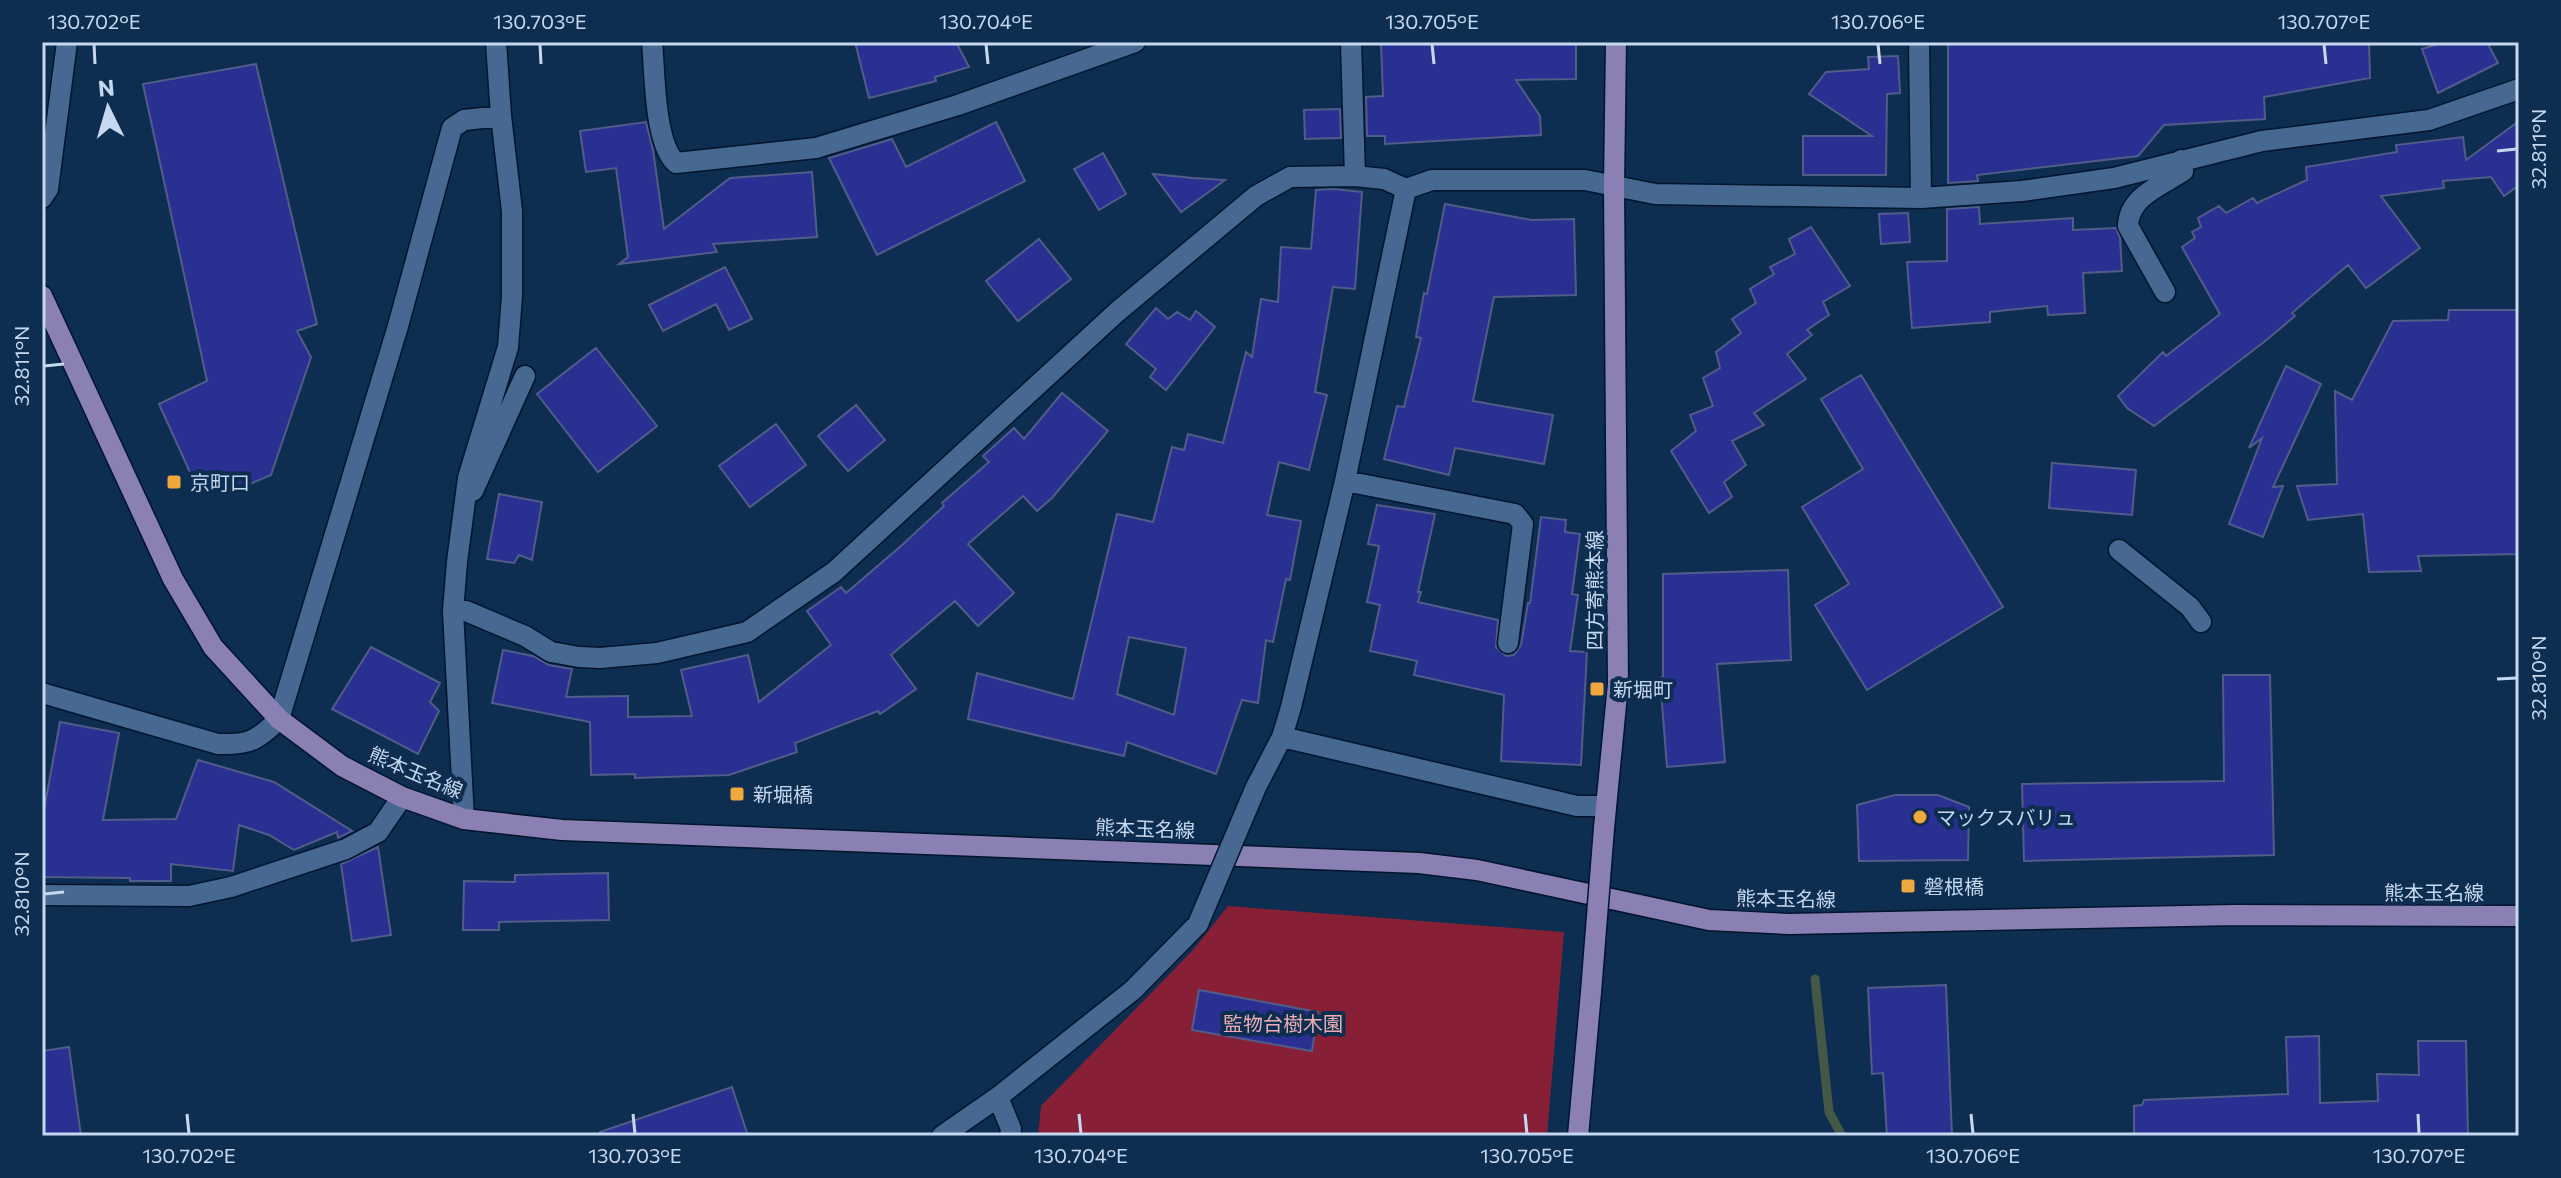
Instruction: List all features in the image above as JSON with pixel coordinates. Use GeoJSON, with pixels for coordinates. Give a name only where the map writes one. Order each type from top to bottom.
{"type":"FeatureCollection","features":[{"type":"Feature","properties":{"kind":"main road","name":"四方寄熊本線"},"geometry":{"type":"LineString","coordinates":[[1578,1136],[1618,684],[1614,186],[1616,42]]}},
{"type":"Feature","properties":{"kind":"main road","name":"熊本玉名線"},"geometry":{"type":"LineString","coordinates":[[44,303],[173,579],[213,647],[279,719],[342,766],[402,797],[464,819],[562,830],[1419,863],[1477,870],[1709,920],[1789,924],[2236,915],[2519,916]]}},
{"type":"Feature","properties":{"kind":"street"},"geometry":{"type":"LineString","coordinates":[[42,198],[48,189],[67,42]]}},
{"type":"Feature","properties":{"kind":"street"},"geometry":{"type":"LineString","coordinates":[[464,819],[453,611],[473,456],[508,347],[512,296],[512,211],[496,42]]}},
{"type":"Feature","properties":{"kind":"street"},"geometry":{"type":"LineString","coordinates":[[652,42],[661,127],[668,155],[676,163],[816,148],[958,105],[1135,42]]}},
{"type":"Feature","properties":{"kind":"street"},"geometry":{"type":"LineString","coordinates":[[1351,42],[1355,176]]}},
{"type":"Feature","properties":{"kind":"street"},"geometry":{"type":"LineString","coordinates":[[1919,42],[1921,198]]}},
{"type":"Feature","properties":{"kind":"street"},"geometry":{"type":"LineString","coordinates":[[453,611],[466,611],[478,616],[525,636],[551,652],[579,657],[657,653],[747,632],[834,572],[1117,312],[1256,196],[1290,177],[1355,176],[1384,179],[1406,189],[1432,180],[1585,180],[1655,194],[1921,198],[2022,191],[2114,178],[2262,141],[2429,120],[2519,89]]}},
{"type":"Feature","properties":{"kind":"street"},"geometry":{"type":"LineString","coordinates":[[42,693],[218,744],[242,745],[262,736],[279,719],[398,326],[452,128],[464,120],[501,116]]}},
{"type":"Feature","properties":{"kind":"street"},"geometry":{"type":"LineString","coordinates":[[2165,292],[2128,226],[2128,217],[2136,201],[2183,171],[2181,160]]}},
{"type":"Feature","properties":{"kind":"street"},"geometry":{"type":"LineString","coordinates":[[942,1136],[998,1097],[1133,990],[1198,924],[1256,787],[1282,737],[1345,481],[1406,189]]}},
{"type":"Feature","properties":{"kind":"street"},"geometry":{"type":"LineString","coordinates":[[466,496],[476,485],[525,376]]}},
{"type":"Feature","properties":{"kind":"street"},"geometry":{"type":"LineString","coordinates":[[1345,481],[1515,514],[1523,524],[1508,643]]}},
{"type":"Feature","properties":{"kind":"street"},"geometry":{"type":"LineString","coordinates":[[2119,550],[2190,607],[2201,622]]}},
{"type":"Feature","properties":{"kind":"street"},"geometry":{"type":"LineString","coordinates":[[1282,737],[1577,806],[1606,806]]}},
{"type":"Feature","properties":{"kind":"street"},"geometry":{"type":"LineString","coordinates":[[42,895],[189,896],[231,887],[346,849],[367,838],[378,832],[402,797]]}},
{"type":"Feature","properties":{"kind":"street"},"geometry":{"type":"LineString","coordinates":[[998,1097],[1011,1129],[1010,1136]]}},
{"type":"Feature","properties":{"kind":"green space","name":"監物台樹木園"},"geometry":{"type":"Polygon","coordinates":[[[1228,906],[1564,932],[1547,1136],[1038,1136],[1041,1106],[1193,950],[1228,906]]]}},
{"type":"Feature","properties":{"kind":"building"},"geometry":{"type":"Polygon","coordinates":[[[855,42],[956,42],[969,67],[935,77],[936,81],[869,98],[855,42]]]}},
{"type":"Feature","properties":{"kind":"building"},"geometry":{"type":"Polygon","coordinates":[[[1576,42],[1576,79],[1516,80],[1540,116],[1541,135],[1385,144],[1385,136],[1367,136],[1366,97],[1383,96],[1381,44],[1576,42]]]}},
{"type":"Feature","properties":{"kind":"building"},"geometry":{"type":"Polygon","coordinates":[[[1948,42],[2369,42],[2370,78],[2264,97],[2265,119],[2164,125],[2138,156],[1977,175],[1978,181],[1948,183],[1948,42]]]}},
{"type":"Feature","properties":{"kind":"building"},"geometry":{"type":"Polygon","coordinates":[[[2445,42],[2487,42],[2498,63],[2438,93],[2422,49],[2445,42]]]}},
{"type":"Feature","properties":{"kind":"building"},"geometry":{"type":"Polygon","coordinates":[[[1898,56],[1900,93],[1887,94],[1886,175],[1803,175],[1803,136],[1872,136],[1809,94],[1826,72],[1869,69],[1868,57],[1898,56]]]}},
{"type":"Feature","properties":{"kind":"building"},"geometry":{"type":"Polygon","coordinates":[[[256,64],[317,324],[297,331],[311,357],[271,475],[231,492],[226,479],[198,490],[159,404],[207,381],[143,84],[256,64]]]}},
{"type":"Feature","properties":{"kind":"building"},"geometry":{"type":"Polygon","coordinates":[[[1340,109],[1341,138],[1305,139],[1304,110],[1340,109]]]}},
{"type":"Feature","properties":{"kind":"building"},"geometry":{"type":"Polygon","coordinates":[[[2519,121],[2519,185],[2504,196],[2491,177],[2443,181],[2444,188],[2381,196],[2420,248],[2366,288],[2348,265],[2292,313],[2295,316],[2264,342],[2154,426],[2127,408],[2118,396],[2163,352],[2166,356],[2220,314],[2182,247],[2195,238],[2192,232],[2201,227],[2198,218],[2219,206],[2226,213],[2253,198],[2257,203],[2307,180],[2306,167],[2397,152],[2396,145],[2463,137],[2466,160],[2519,121]]]}},
{"type":"Feature","properties":{"kind":"building"},"geometry":{"type":"Polygon","coordinates":[[[646,122],[664,229],[730,178],[812,172],[817,237],[713,244],[717,252],[619,264],[628,257],[616,168],[586,172],[580,131],[646,122]]]}},
{"type":"Feature","properties":{"kind":"building"},"geometry":{"type":"Polygon","coordinates":[[[996,122],[1025,181],[877,255],[829,158],[892,139],[906,167],[996,122]]]}},
{"type":"Feature","properties":{"kind":"building"},"geometry":{"type":"Polygon","coordinates":[[[1103,153],[1126,194],[1099,210],[1074,169],[1103,153]]]}},
{"type":"Feature","properties":{"kind":"building"},"geometry":{"type":"Polygon","coordinates":[[[1153,174],[1193,178],[1225,180],[1181,212],[1153,174]]]}},
{"type":"Feature","properties":{"kind":"building"},"geometry":{"type":"Polygon","coordinates":[[[1316,190],[1362,192],[1355,289],[1333,287],[1315,392],[1327,395],[1309,470],[1279,462],[1267,515],[1301,521],[1290,580],[1286,579],[1273,642],[1266,640],[1258,703],[1242,700],[1216,774],[1127,742],[1124,756],[968,719],[977,673],[1073,699],[1117,514],[1153,522],[1172,447],[1184,450],[1188,434],[1223,443],[1246,352],[1252,357],[1261,299],[1278,302],[1281,247],[1311,249],[1316,190]],[[1129,637],[1117,694],[1174,715],[1186,648],[1129,637]]]}},
{"type":"Feature","properties":{"kind":"building"},"geometry":{"type":"Polygon","coordinates":[[[1445,204],[1532,220],[1574,219],[1576,295],[1494,297],[1473,401],[1553,415],[1544,464],[1455,448],[1449,475],[1384,459],[1397,406],[1404,407],[1421,338],[1416,337],[1445,204]]]}},
{"type":"Feature","properties":{"kind":"building"},"geometry":{"type":"Polygon","coordinates":[[[1979,207],[1980,224],[2073,218],[2073,230],[2116,228],[2120,238],[2122,271],[2083,273],[2085,313],[2048,315],[2047,306],[1990,312],[1990,322],[1912,328],[1907,262],[1947,261],[1947,209],[1979,207]]]}},
{"type":"Feature","properties":{"kind":"building"},"geometry":{"type":"Polygon","coordinates":[[[1908,213],[1910,242],[1881,244],[1879,214],[1908,213]]]}},
{"type":"Feature","properties":{"kind":"building"},"geometry":{"type":"Polygon","coordinates":[[[1811,227],[1850,286],[1823,302],[1829,315],[1807,330],[1812,335],[1787,354],[1806,379],[1754,413],[1764,425],[1732,441],[1746,465],[1724,482],[1732,497],[1709,513],[1671,451],[1696,431],[1690,415],[1713,406],[1703,378],[1720,368],[1716,352],[1741,333],[1732,319],[1756,303],[1750,289],[1774,274],[1770,267],[1795,254],[1789,239],[1811,227]]]}},
{"type":"Feature","properties":{"kind":"building"},"geometry":{"type":"Polygon","coordinates":[[[1039,239],[1071,279],[1018,321],[986,281],[1039,239]]]}},
{"type":"Feature","properties":{"kind":"building"},"geometry":{"type":"Polygon","coordinates":[[[725,267],[752,319],[729,330],[716,304],[663,331],[649,305],[725,267]]]}},
{"type":"Feature","properties":{"kind":"building"},"geometry":{"type":"Polygon","coordinates":[[[1156,308],[1168,319],[1177,312],[1190,320],[1196,311],[1215,327],[1166,390],[1150,377],[1156,369],[1126,344],[1156,308]]]}},
{"type":"Feature","properties":{"kind":"building"},"geometry":{"type":"Polygon","coordinates":[[[2449,310],[2519,310],[2519,554],[2418,556],[2421,571],[2369,572],[2363,514],[2308,520],[2297,486],[2337,484],[2335,391],[2352,400],[2393,321],[2448,320],[2449,310]]]}},
{"type":"Feature","properties":{"kind":"building"},"geometry":{"type":"Polygon","coordinates":[[[596,348],[657,426],[598,472],[537,394],[596,348]]]}},
{"type":"Feature","properties":{"kind":"building"},"geometry":{"type":"Polygon","coordinates":[[[2286,366],[2321,384],[2273,487],[2283,486],[2263,537],[2229,524],[2262,438],[2249,448],[2286,366]]]}},
{"type":"Feature","properties":{"kind":"building"},"geometry":{"type":"Polygon","coordinates":[[[1861,375],[2003,607],[1867,690],[1815,605],[1849,584],[1802,507],[1863,469],[1821,399],[1861,375]]]}},
{"type":"Feature","properties":{"kind":"building"},"geometry":{"type":"Polygon","coordinates":[[[1062,393],[1108,431],[1052,498],[1037,511],[1023,496],[968,544],[1014,593],[978,626],[955,601],[891,655],[916,689],[880,714],[878,711],[795,743],[797,752],[729,775],[635,778],[635,774],[591,775],[590,722],[492,703],[503,650],[572,669],[566,697],[628,696],[628,717],[692,716],[681,670],[748,655],[759,702],[831,645],[807,611],[841,587],[846,593],[901,546],[944,506],[942,503],[989,462],[983,456],[1014,428],[1024,439],[1062,393]]]}},
{"type":"Feature","properties":{"kind":"building"},"geometry":{"type":"Polygon","coordinates":[[[856,405],[885,440],[848,471],[818,436],[856,405]]]}},
{"type":"Feature","properties":{"kind":"building"},"geometry":{"type":"Polygon","coordinates":[[[776,424],[806,465],[750,507],[719,466],[776,424]]]}},
{"type":"Feature","properties":{"kind":"building"},"geometry":{"type":"Polygon","coordinates":[[[2052,463],[2136,470],[2132,515],[2049,508],[2052,463]]]}},
{"type":"Feature","properties":{"kind":"building"},"geometry":{"type":"Polygon","coordinates":[[[499,494],[542,502],[532,560],[519,555],[514,563],[487,559],[499,494]]]}},
{"type":"Feature","properties":{"kind":"building"},"geometry":{"type":"Polygon","coordinates":[[[1377,505],[1435,514],[1418,602],[1498,620],[1496,647],[1506,656],[1514,655],[1521,645],[1530,603],[1541,517],[1566,520],[1565,532],[1580,534],[1572,594],[1578,595],[1570,651],[1587,652],[1581,765],[1501,761],[1504,695],[1414,675],[1417,661],[1370,651],[1380,605],[1367,602],[1379,546],[1368,544],[1377,505]]]}},
{"type":"Feature","properties":{"kind":"building"},"geometry":{"type":"Polygon","coordinates":[[[1788,570],[1791,660],[1717,664],[1725,762],[1667,767],[1660,678],[1663,677],[1663,574],[1788,570]]]}},
{"type":"Feature","properties":{"kind":"building"},"geometry":{"type":"Polygon","coordinates":[[[371,647],[440,683],[430,702],[439,711],[418,754],[332,709],[371,647]]]}},
{"type":"Feature","properties":{"kind":"building"},"geometry":{"type":"Polygon","coordinates":[[[2223,675],[2270,675],[2274,855],[2024,861],[2022,784],[2224,781],[2223,675]]]}},
{"type":"Feature","properties":{"kind":"building"},"geometry":{"type":"Polygon","coordinates":[[[60,722],[119,733],[103,820],[176,819],[198,760],[274,782],[352,831],[338,838],[337,832],[294,850],[269,835],[239,825],[233,871],[171,864],[171,881],[42,877],[42,821],[60,722]]]}},
{"type":"Feature","properties":{"kind":"building"},"geometry":{"type":"Polygon","coordinates":[[[1895,795],[1938,795],[1969,807],[1968,860],[1859,861],[1857,805],[1895,795]]]}},
{"type":"Feature","properties":{"kind":"building"},"geometry":{"type":"Polygon","coordinates":[[[378,847],[391,935],[352,941],[341,864],[378,847]]]}},
{"type":"Feature","properties":{"kind":"building"},"geometry":{"type":"Polygon","coordinates":[[[608,873],[609,920],[499,922],[499,930],[463,930],[464,881],[515,882],[515,875],[608,873]]]}},
{"type":"Feature","properties":{"kind":"building"},"geometry":{"type":"Polygon","coordinates":[[[1946,985],[1952,1136],[1887,1136],[1883,1073],[1872,1074],[1868,988],[1946,985]]]}},
{"type":"Feature","properties":{"kind":"building"},"geometry":{"type":"Polygon","coordinates":[[[1199,990],[1318,1012],[1312,1051],[1192,1030],[1199,990]]]}},
{"type":"Feature","properties":{"kind":"building"},"geometry":{"type":"Polygon","coordinates":[[[2319,1036],[2320,1103],[2378,1101],[2377,1074],[2419,1075],[2418,1041],[2466,1041],[2468,1136],[2134,1136],[2134,1106],[2142,1105],[2144,1100],[2288,1094],[2286,1037],[2319,1036]]]}},
{"type":"Feature","properties":{"kind":"building"},"geometry":{"type":"Polygon","coordinates":[[[69,1047],[81,1136],[42,1136],[42,1051],[69,1047]]]}},
{"type":"Feature","properties":{"kind":"building"},"geometry":{"type":"Polygon","coordinates":[[[732,1087],[748,1136],[600,1136],[600,1132],[732,1087]]]}},
{"type":"Feature","properties":{"kind":"waterway"},"geometry":{"type":"LineString","coordinates":[[1815,979],[1829,1112],[1842,1136]]}},
{"type":"Feature","properties":{"kind":"place","name":"京町口"},"geometry":{"type":"Point","coordinates":[174,482]}},
{"type":"Feature","properties":{"kind":"place","name":"新堀町"},"geometry":{"type":"Point","coordinates":[1597,689]}},
{"type":"Feature","properties":{"kind":"place","name":"新堀橋"},"geometry":{"type":"Point","coordinates":[737,794]}},
{"type":"Feature","properties":{"kind":"place","name":"マックスバリュ"},"geometry":{"type":"Point","coordinates":[1920,817]}},
{"type":"Feature","properties":{"kind":"place","name":"磐根橋"},"geometry":{"type":"Point","coordinates":[1908,886]}}]}
